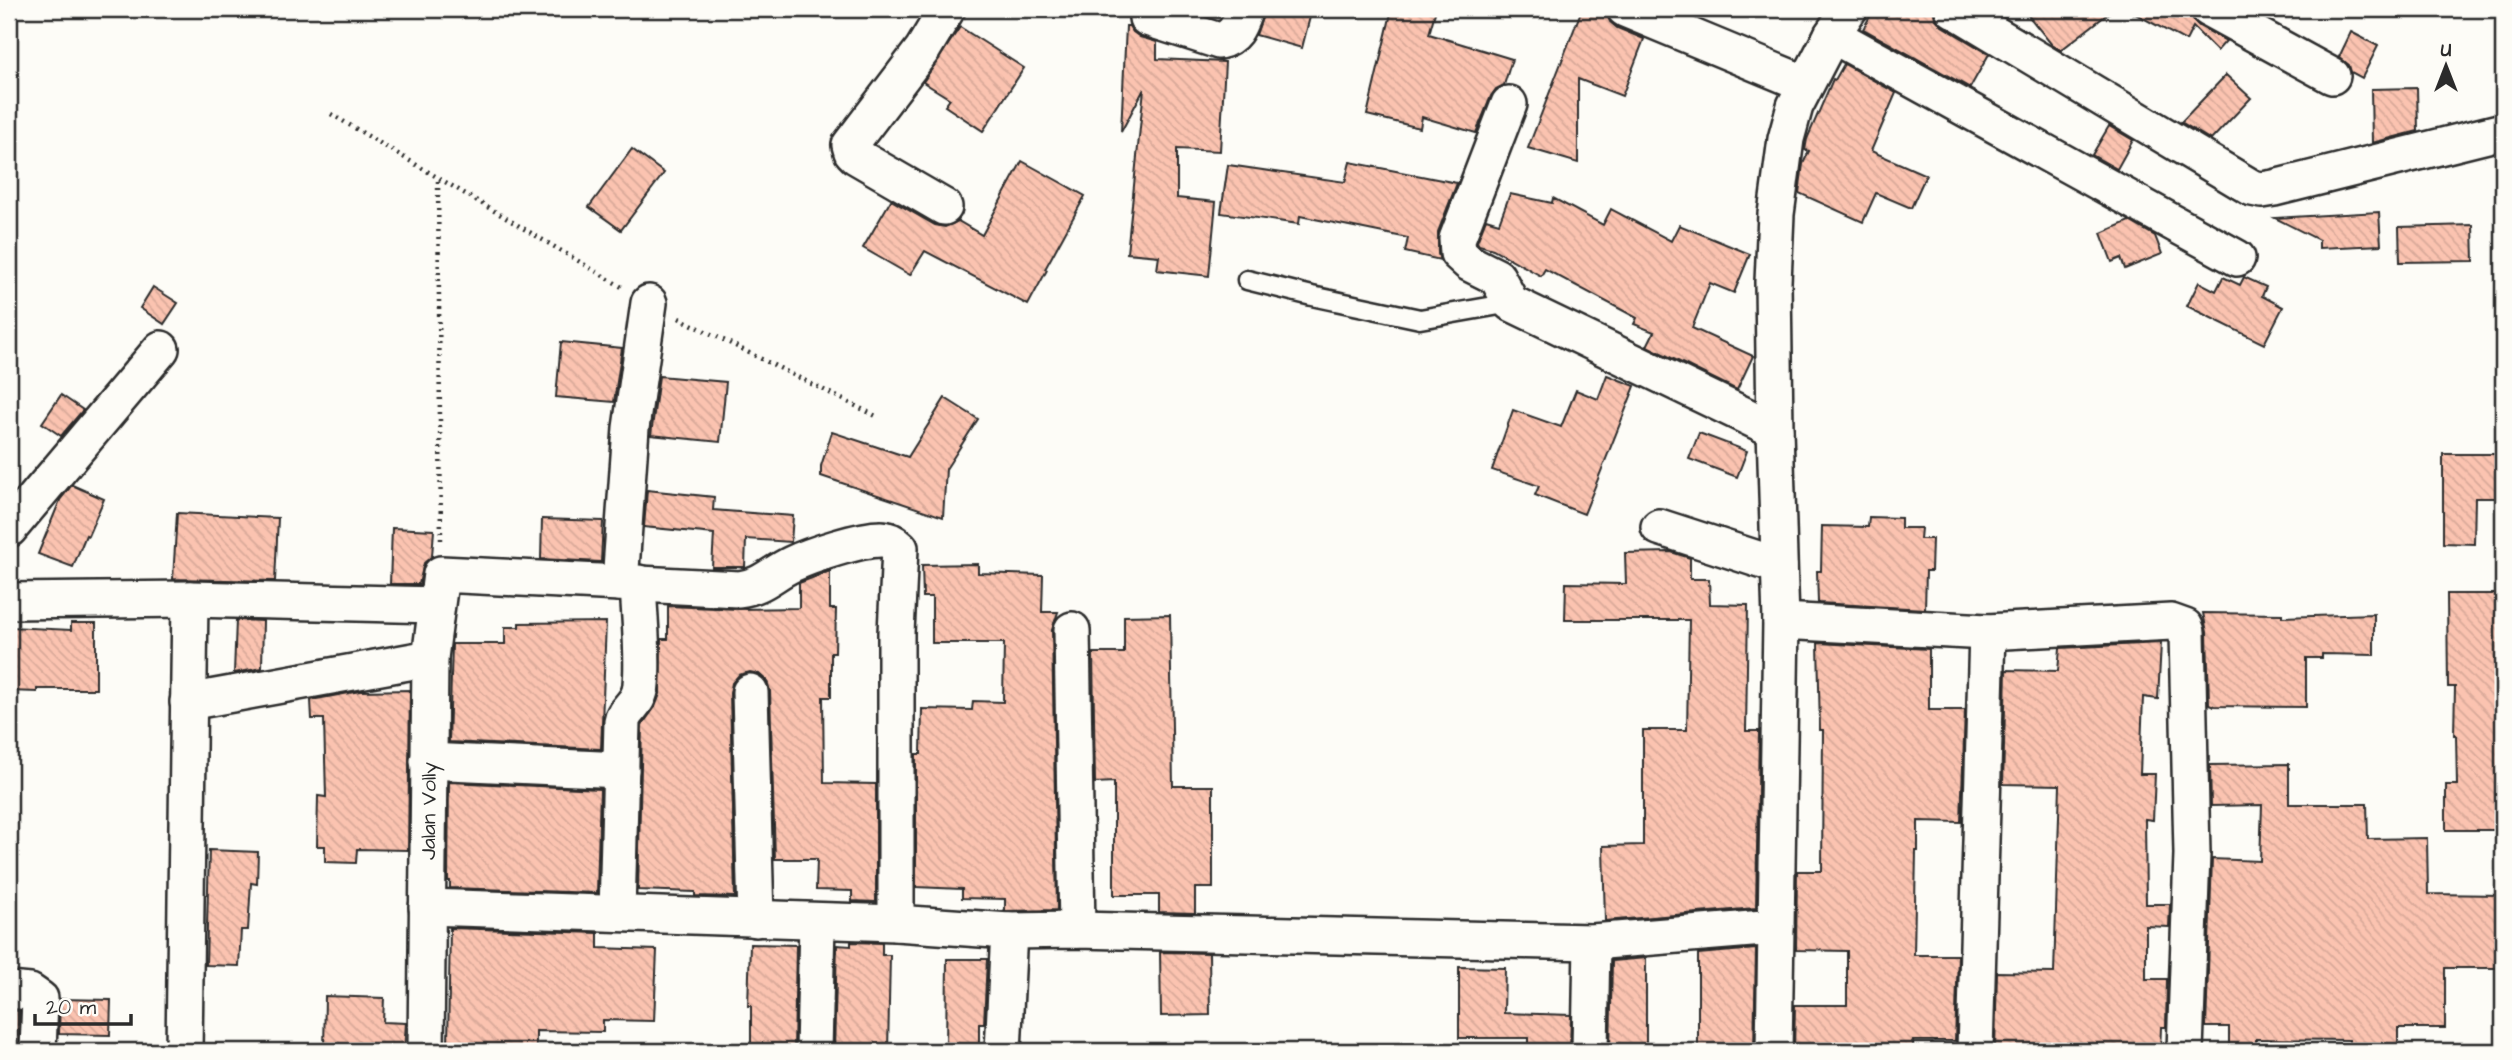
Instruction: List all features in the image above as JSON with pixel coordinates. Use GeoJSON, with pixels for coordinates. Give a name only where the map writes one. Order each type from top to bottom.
{"type":"FeatureCollection","features":[{"type":"Feature","properties":{"kind":"street"},"geometry":{"type":"LineString","coordinates":[[944,207],[856,156],[850,145],[923,49],[947,9]]}},
{"type":"Feature","properties":{"kind":"street"},"geometry":{"type":"LineString","coordinates":[[1147,18],[1219,41],[1229,39],[1236,31],[1245,9]]}},
{"type":"Feature","properties":{"kind":"street"},"geometry":{"type":"LineString","coordinates":[[1625,9],[1806,84]]}},
{"type":"Feature","properties":{"kind":"street"},"geometry":{"type":"LineString","coordinates":[[1954,9],[2252,188],[2274,188],[2503,131]]}},
{"type":"Feature","properties":{"kind":"street"},"geometry":{"type":"LineString","coordinates":[[2209,9],[2332,76]]}},
{"type":"Feature","properties":{"kind":"street"},"geometry":{"type":"LineString","coordinates":[[1774,1051],[1781,621],[1774,430],[1773,282],[1776,214],[1786,139],[1795,106],[1841,22],[2237,258]]}},
{"type":"Feature","properties":{"kind":"street"},"geometry":{"type":"LineString","coordinates":[[1509,104],[1457,239],[1458,253],[1469,263],[1497,277],[1511,303],[1774,430]]}},
{"type":"Feature","properties":{"kind":"street"},"geometry":{"type":"LineString","coordinates":[[617,913],[623,716],[637,702],[642,684],[629,583],[631,428],[649,303]]}},
{"type":"Feature","properties":{"kind":"street"},"geometry":{"type":"LineString","coordinates":[[9,529],[161,349]]}},
{"type":"Feature","properties":{"kind":"street"},"geometry":{"type":"LineString","coordinates":[[1659,527],[1779,566]]}},
{"type":"Feature","properties":{"kind":"street"},"geometry":{"type":"LineString","coordinates":[[9,601],[190,600],[629,583],[738,589],[762,584],[792,564],[848,545],[882,539],[896,543],[900,548],[896,633],[896,923]]}},
{"type":"Feature","properties":{"kind":"street","name":"Jalan Volly"},"geometry":{"type":"LineString","coordinates":[[426,1051],[430,658],[439,589]]}},
{"type":"Feature","properties":{"kind":"street"},"geometry":{"type":"LineString","coordinates":[[184,1051],[190,600]]}},
{"type":"Feature","properties":{"kind":"street"},"geometry":{"type":"LineString","coordinates":[[1781,621],[1987,632],[2171,622],[2177,623],[2187,632],[2192,854],[2185,1051]]}},
{"type":"Feature","properties":{"kind":"street"},"geometry":{"type":"LineString","coordinates":[[1072,630],[1077,930]]}},
{"type":"Feature","properties":{"kind":"street"},"geometry":{"type":"LineString","coordinates":[[1975,1051],[1987,632]]}},
{"type":"Feature","properties":{"kind":"street"},"geometry":{"type":"LineString","coordinates":[[188,702],[430,658]]}},
{"type":"Feature","properties":{"kind":"street"},"geometry":{"type":"LineString","coordinates":[[750,692],[756,919]]}},
{"type":"Feature","properties":{"kind":"street"},"geometry":{"type":"LineString","coordinates":[[428,761],[621,769]]}},
{"type":"Feature","properties":{"kind":"street"},"geometry":{"type":"LineString","coordinates":[[427,907],[896,923],[1009,931],[1077,930],[1592,942],[1776,927]]}},
{"type":"Feature","properties":{"kind":"street"},"geometry":{"type":"LineString","coordinates":[[814,1051],[817,922]]}},
{"type":"Feature","properties":{"kind":"street"},"geometry":{"type":"LineString","coordinates":[[1003,1051],[1009,931]]}},
{"type":"Feature","properties":{"kind":"street"},"geometry":{"type":"LineString","coordinates":[[1590,1051],[1592,942]]}},
{"type":"Feature","properties":{"kind":"street"},"geometry":{"type":"LineString","coordinates":[[9,990],[30,992],[40,999],[38,1051]]}},
{"type":"Feature","properties":{"kind":"lane"},"geometry":{"type":"LineString","coordinates":[[1247,279],[1420,319],[1511,303]]}},
{"type":"Feature","properties":{"kind":"path"},"geometry":{"type":"LineString","coordinates":[[331,114],[649,303],[877,417]]}},
{"type":"Feature","properties":{"kind":"path"},"geometry":{"type":"LineString","coordinates":[[438,180],[439,589]]}},
{"type":"Feature","properties":{"kind":"building"},"geometry":{"type":"Polygon","coordinates":[[[1265,9],[1312,9],[1302,48],[1256,35],[1265,9]]]}},
{"type":"Feature","properties":{"kind":"building"},"geometry":{"type":"Polygon","coordinates":[[[1392,9],[1436,9],[1429,34],[1512,59],[1504,85],[1496,89],[1491,96],[1476,133],[1422,117],[1420,128],[1367,115],[1392,9]]]}},
{"type":"Feature","properties":{"kind":"building"},"geometry":{"type":"Polygon","coordinates":[[[1582,9],[1605,9],[1610,22],[1617,28],[1644,39],[1622,96],[1578,79],[1578,163],[1528,148],[1582,9]]]}},
{"type":"Feature","properties":{"kind":"building"},"geometry":{"type":"Polygon","coordinates":[[[1874,9],[1933,9],[1935,18],[1942,26],[1989,54],[1970,88],[1863,29],[1874,9]]]}},
{"type":"Feature","properties":{"kind":"building"},"geometry":{"type":"Polygon","coordinates":[[[2023,9],[2114,9],[2061,50],[2052,45],[2023,9]]]}},
{"type":"Feature","properties":{"kind":"building"},"geometry":{"type":"Polygon","coordinates":[[[2126,9],[2189,9],[2192,19],[2199,26],[2226,41],[2217,51],[2193,27],[2186,41],[2126,9]]]}},
{"type":"Feature","properties":{"kind":"building"},"geometry":{"type":"Polygon","coordinates":[[[1126,26],[1140,37],[1157,42],[1157,59],[1225,62],[1220,151],[1177,149],[1177,198],[1216,202],[1209,276],[1157,270],[1159,256],[1127,253],[1144,89],[1121,132],[1126,26]]]}},
{"type":"Feature","properties":{"kind":"building"},"geometry":{"type":"Polygon","coordinates":[[[960,27],[1024,68],[983,131],[945,106],[950,99],[923,82],[960,27]]]}},
{"type":"Feature","properties":{"kind":"building"},"geometry":{"type":"Polygon","coordinates":[[[2351,32],[2378,46],[2362,78],[2351,72],[2349,65],[2339,57],[2351,32]]]}},
{"type":"Feature","properties":{"kind":"building"},"geometry":{"type":"Polygon","coordinates":[[[1844,64],[1896,93],[1871,151],[1926,175],[1911,208],[1876,193],[1863,222],[1799,193],[1803,164],[1809,151],[1805,150],[1807,139],[1833,79],[1835,80],[1844,64]]]}},
{"type":"Feature","properties":{"kind":"building"},"geometry":{"type":"Polygon","coordinates":[[[2226,75],[2251,98],[2211,140],[2181,122],[2226,75]]]}},
{"type":"Feature","properties":{"kind":"building"},"geometry":{"type":"Polygon","coordinates":[[[2417,88],[2418,131],[2372,143],[2371,89],[2417,88]]]}},
{"type":"Feature","properties":{"kind":"building"},"geometry":{"type":"Polygon","coordinates":[[[2109,126],[2133,140],[2117,169],[2092,155],[2109,126]]]}},
{"type":"Feature","properties":{"kind":"building"},"geometry":{"type":"Polygon","coordinates":[[[632,149],[664,173],[621,230],[589,207],[632,149]]]}},
{"type":"Feature","properties":{"kind":"building"},"geometry":{"type":"Polygon","coordinates":[[[1022,161],[1085,196],[1028,305],[925,251],[910,275],[863,248],[891,200],[935,225],[945,227],[958,221],[982,235],[1022,161]]]}},
{"type":"Feature","properties":{"kind":"building"},"geometry":{"type":"Polygon","coordinates":[[[1350,162],[1457,183],[1438,232],[1440,260],[1405,252],[1408,238],[1300,216],[1299,224],[1221,213],[1228,165],[1345,182],[1350,162]]]}},
{"type":"Feature","properties":{"kind":"building"},"geometry":{"type":"Polygon","coordinates":[[[1510,194],[1552,203],[1553,198],[1603,225],[1611,209],[1671,241],[1679,225],[1750,254],[1734,293],[1710,283],[1692,328],[1753,356],[1737,390],[1647,346],[1654,332],[1634,324],[1637,318],[1545,269],[1541,276],[1493,249],[1479,245],[1477,242],[1486,219],[1499,223],[1510,194]]]}},
{"type":"Feature","properties":{"kind":"building"},"geometry":{"type":"Polygon","coordinates":[[[2379,212],[2381,245],[2319,248],[2319,240],[2275,218],[2379,212]]]}},
{"type":"Feature","properties":{"kind":"building"},"geometry":{"type":"Polygon","coordinates":[[[2129,221],[2155,236],[2162,254],[2125,269],[2121,258],[2112,262],[2101,233],[2129,221]]]}},
{"type":"Feature","properties":{"kind":"building"},"geometry":{"type":"Polygon","coordinates":[[[2473,225],[2474,261],[2400,262],[2399,227],[2473,225]]]}},
{"type":"Feature","properties":{"kind":"building"},"geometry":{"type":"Polygon","coordinates":[[[2223,277],[2240,285],[2244,277],[2266,287],[2262,296],[2283,307],[2264,344],[2187,306],[2199,282],[2216,291],[2223,277]]]}},
{"type":"Feature","properties":{"kind":"building"},"geometry":{"type":"Polygon","coordinates":[[[153,287],[178,303],[164,324],[140,308],[153,287]]]}},
{"type":"Feature","properties":{"kind":"building"},"geometry":{"type":"Polygon","coordinates":[[[561,342],[622,348],[614,402],[556,397],[561,342]]]}},
{"type":"Feature","properties":{"kind":"building"},"geometry":{"type":"Polygon","coordinates":[[[1607,375],[1635,386],[1584,514],[1535,495],[1539,486],[1492,470],[1513,410],[1561,427],[1576,390],[1598,399],[1607,375]]]}},
{"type":"Feature","properties":{"kind":"building"},"geometry":{"type":"Polygon","coordinates":[[[659,376],[726,382],[720,442],[651,435],[659,376]]]}},
{"type":"Feature","properties":{"kind":"building"},"geometry":{"type":"Polygon","coordinates":[[[61,395],[83,410],[61,436],[42,423],[61,395]]]}},
{"type":"Feature","properties":{"kind":"building"},"geometry":{"type":"Polygon","coordinates":[[[945,398],[978,419],[946,469],[943,517],[821,476],[821,466],[832,432],[908,457],[945,398]]]}},
{"type":"Feature","properties":{"kind":"building"},"geometry":{"type":"Polygon","coordinates":[[[1699,433],[1747,451],[1737,477],[1689,459],[1699,433]]]}},
{"type":"Feature","properties":{"kind":"building"},"geometry":{"type":"Polygon","coordinates":[[[2443,454],[2503,454],[2503,498],[2475,498],[2474,544],[2443,543],[2443,454]]]}},
{"type":"Feature","properties":{"kind":"building"},"geometry":{"type":"Polygon","coordinates":[[[72,485],[104,499],[73,567],[38,554],[60,500],[72,485]]]}},
{"type":"Feature","properties":{"kind":"building"},"geometry":{"type":"Polygon","coordinates":[[[647,490],[714,497],[713,510],[793,516],[791,542],[746,539],[745,567],[712,567],[714,534],[644,527],[647,490]]]}},
{"type":"Feature","properties":{"kind":"building"},"geometry":{"type":"Polygon","coordinates":[[[177,513],[278,518],[275,581],[173,579],[177,513]]]}},
{"type":"Feature","properties":{"kind":"building"},"geometry":{"type":"Polygon","coordinates":[[[1869,517],[1901,518],[1901,528],[1921,528],[1920,539],[1932,539],[1931,571],[1926,571],[1925,609],[1818,603],[1817,571],[1821,571],[1822,526],[1868,527],[1869,517]]]}},
{"type":"Feature","properties":{"kind":"building"},"geometry":{"type":"Polygon","coordinates":[[[542,519],[603,521],[601,562],[541,559],[542,519]]]}},
{"type":"Feature","properties":{"kind":"building"},"geometry":{"type":"Polygon","coordinates":[[[392,528],[434,530],[432,556],[424,563],[419,584],[390,584],[392,528]]]}},
{"type":"Feature","properties":{"kind":"building"},"geometry":{"type":"Polygon","coordinates":[[[1671,552],[1690,558],[1690,579],[1709,579],[1710,604],[1748,605],[1746,731],[1759,731],[1756,908],[1605,921],[1603,846],[1643,845],[1643,730],[1687,730],[1689,620],[1565,620],[1566,583],[1626,584],[1625,553],[1671,552]]]}},
{"type":"Feature","properties":{"kind":"building"},"geometry":{"type":"Polygon","coordinates":[[[978,564],[978,573],[1043,575],[1042,612],[1058,612],[1052,630],[1057,910],[1005,911],[1005,899],[962,898],[962,889],[916,887],[916,754],[921,754],[922,709],[972,710],[973,701],[1003,702],[1004,643],[932,643],[932,597],[923,597],[922,565],[978,564]]]}},
{"type":"Feature","properties":{"kind":"building"},"geometry":{"type":"Polygon","coordinates":[[[830,571],[830,609],[836,609],[835,652],[831,652],[831,697],[823,697],[824,783],[876,784],[876,902],[852,901],[852,891],[816,890],[817,859],[775,859],[770,691],[767,681],[759,674],[750,672],[739,675],[732,683],[730,693],[735,897],[695,896],[695,892],[638,890],[642,725],[655,707],[660,694],[661,639],[668,639],[668,606],[799,608],[799,583],[830,571]]]}},
{"type":"Feature","properties":{"kind":"building"},"geometry":{"type":"Polygon","coordinates":[[[2447,594],[2503,594],[2503,830],[2446,830],[2446,785],[2457,785],[2455,687],[2448,687],[2447,594]]]}},
{"type":"Feature","properties":{"kind":"building"},"geometry":{"type":"Polygon","coordinates":[[[2203,613],[2282,614],[2282,617],[2374,614],[2374,655],[2322,654],[2322,658],[2306,658],[2306,707],[2214,706],[2209,704],[2207,632],[2203,613]]]}},
{"type":"Feature","properties":{"kind":"building"},"geometry":{"type":"Polygon","coordinates":[[[1170,615],[1173,786],[1213,786],[1213,888],[1195,888],[1195,913],[1159,912],[1159,895],[1114,895],[1114,782],[1095,783],[1093,653],[1124,653],[1124,616],[1170,615]]]}},
{"type":"Feature","properties":{"kind":"building"},"geometry":{"type":"Polygon","coordinates":[[[236,620],[263,621],[262,668],[234,673],[236,620]]]}},
{"type":"Feature","properties":{"kind":"building"},"geometry":{"type":"Polygon","coordinates":[[[606,622],[601,749],[449,742],[452,644],[505,644],[505,627],[519,627],[519,623],[606,622]]]}},
{"type":"Feature","properties":{"kind":"building"},"geometry":{"type":"Polygon","coordinates":[[[71,623],[96,623],[96,689],[9,691],[10,627],[71,630],[71,623]]]}},
{"type":"Feature","properties":{"kind":"building"},"geometry":{"type":"Polygon","coordinates":[[[1818,643],[1929,649],[1929,710],[1965,710],[1961,822],[1918,821],[1916,851],[1914,955],[1958,955],[1955,1041],[1913,1041],[1913,1051],[1794,1051],[1795,1005],[1847,1005],[1847,951],[1796,950],[1797,871],[1822,871],[1823,730],[1820,730],[1818,643]]]}},
{"type":"Feature","properties":{"kind":"building"},"geometry":{"type":"Polygon","coordinates":[[[2161,643],[2158,699],[2143,697],[2140,774],[2155,774],[2153,820],[2145,819],[2146,904],[2170,904],[2169,927],[2146,926],[2146,979],[2167,979],[2166,1027],[2161,1027],[2160,1051],[2117,1051],[2117,1046],[2046,1046],[2046,1051],[1995,1051],[1997,972],[2054,973],[2060,785],[2003,784],[2006,670],[2058,671],[2060,648],[2161,643]]]}},
{"type":"Feature","properties":{"kind":"building"},"geometry":{"type":"Polygon","coordinates":[[[410,690],[408,850],[357,849],[356,863],[325,862],[325,846],[317,846],[318,796],[326,797],[324,719],[312,719],[311,700],[360,691],[410,690]]]}},
{"type":"Feature","properties":{"kind":"building"},"geometry":{"type":"Polygon","coordinates":[[[2289,764],[2289,804],[2367,804],[2368,839],[2427,838],[2428,894],[2503,895],[2503,968],[2445,968],[2445,1028],[2398,1028],[2398,1051],[2349,1051],[2349,1040],[2256,1039],[2256,1048],[2229,1048],[2229,1027],[2206,1027],[2212,859],[2260,861],[2262,805],[2211,806],[2210,765],[2289,764]]]}},
{"type":"Feature","properties":{"kind":"building"},"geometry":{"type":"Polygon","coordinates":[[[449,782],[600,789],[597,893],[450,888],[449,782]]]}},
{"type":"Feature","properties":{"kind":"building"},"geometry":{"type":"Polygon","coordinates":[[[209,850],[258,852],[257,884],[251,883],[248,930],[241,930],[239,966],[206,965],[209,850]]]}},
{"type":"Feature","properties":{"kind":"building"},"geometry":{"type":"Polygon","coordinates":[[[450,928],[598,933],[598,948],[657,950],[654,1021],[603,1020],[603,1032],[536,1031],[536,1051],[454,1051],[454,1044],[448,1044],[450,928]]]}},
{"type":"Feature","properties":{"kind":"building"},"geometry":{"type":"Polygon","coordinates":[[[851,942],[882,943],[882,955],[890,955],[888,1051],[834,1051],[837,945],[851,946],[851,942]]]}},
{"type":"Feature","properties":{"kind":"building"},"geometry":{"type":"Polygon","coordinates":[[[750,944],[796,945],[794,1051],[751,1051],[751,1006],[748,1006],[750,944]]]}},
{"type":"Feature","properties":{"kind":"building"},"geometry":{"type":"Polygon","coordinates":[[[1756,949],[1754,1051],[1698,1051],[1698,954],[1756,949]]]}},
{"type":"Feature","properties":{"kind":"building"},"geometry":{"type":"Polygon","coordinates":[[[1160,952],[1209,953],[1210,1015],[1161,1016],[1160,952]]]}},
{"type":"Feature","properties":{"kind":"building"},"geometry":{"type":"Polygon","coordinates":[[[1646,958],[1646,1051],[1610,1051],[1612,961],[1646,958]]]}},
{"type":"Feature","properties":{"kind":"building"},"geometry":{"type":"Polygon","coordinates":[[[947,959],[987,959],[984,1024],[979,1024],[979,1051],[946,1051],[947,959]]]}},
{"type":"Feature","properties":{"kind":"building"},"geometry":{"type":"Polygon","coordinates":[[[1459,967],[1505,968],[1504,1013],[1571,1015],[1570,1051],[1528,1051],[1528,1038],[1459,1038],[1459,967]]]}},
{"type":"Feature","properties":{"kind":"building"},"geometry":{"type":"Polygon","coordinates":[[[325,996],[384,998],[383,1022],[406,1023],[404,1051],[324,1051],[325,996]]]}},
{"type":"Feature","properties":{"kind":"building"},"geometry":{"type":"Polygon","coordinates":[[[60,999],[111,1000],[110,1035],[59,1034],[60,999]]]}},
{"type":"Feature","properties":{"kind":"building"},"geometry":{"type":"Polygon","coordinates":[[[9,1010],[19,1011],[18,1051],[9,1051],[9,1010]]]}}]}
